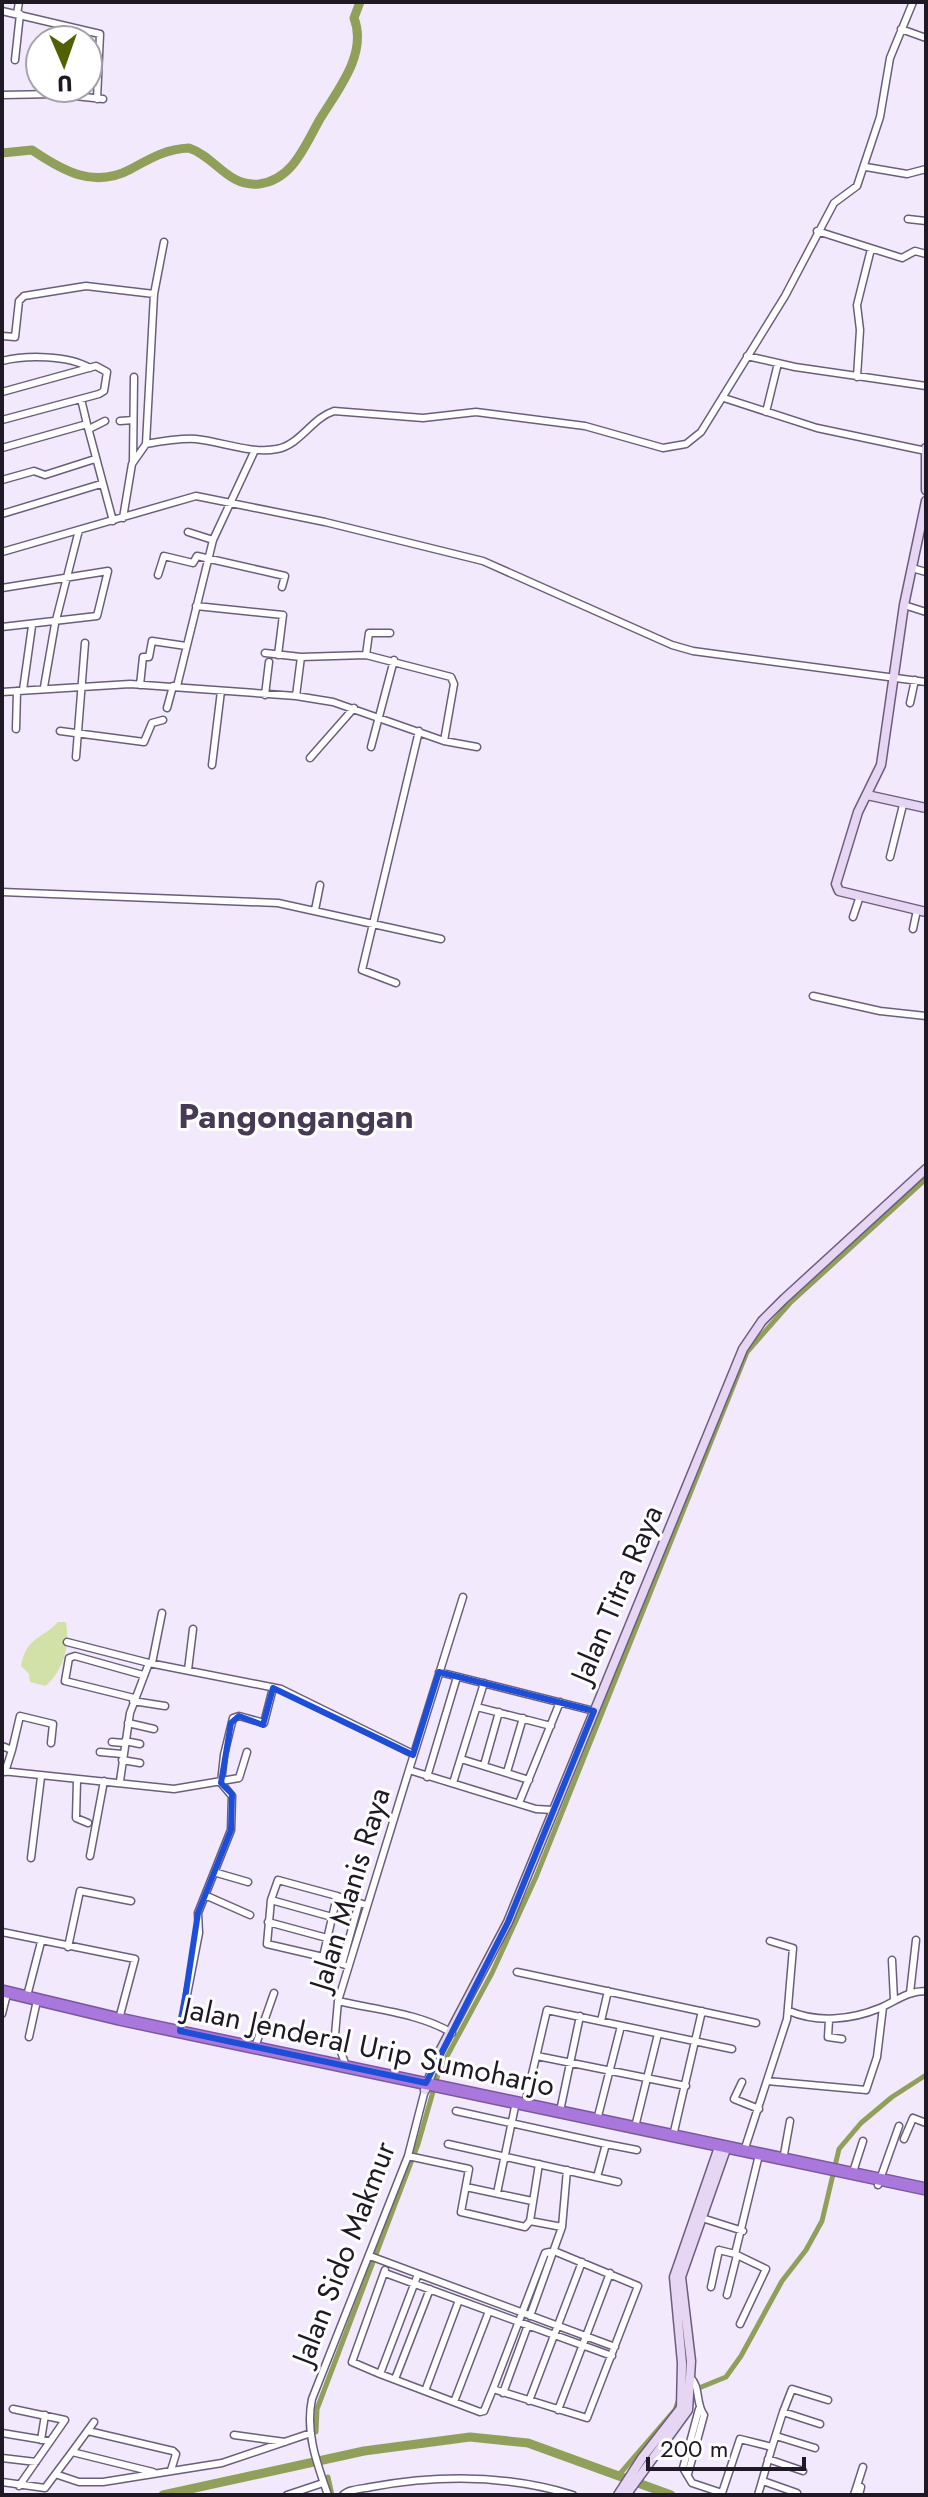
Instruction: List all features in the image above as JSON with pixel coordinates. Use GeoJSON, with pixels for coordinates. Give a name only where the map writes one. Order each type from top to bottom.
{"type":"FeatureCollection","features":[{"type":"Feature","properties":{"kind":"highway","name":"Jalan Jenderal Urip Sumoharjo"},"geometry":{"type":"LineString","coordinates":[[3,1995],[346,2066],[433,2088]]}},
{"type":"Feature","properties":{"kind":"highway","name":"Jalan Jenderal Urip Sumoharjo"},"geometry":{"type":"LineString","coordinates":[[32,2000],[722,2151]]}},
{"type":"Feature","properties":{"kind":"highway","name":"Jalan Jenderal Urip Sumoharjo"},"geometry":{"type":"LineString","coordinates":[[518,2105],[673,2136],[722,2151]]}},
{"type":"Feature","properties":{"kind":"highway"},"geometry":{"type":"LineString","coordinates":[[722,2151],[744,2151],[879,2183]]}},
{"type":"Feature","properties":{"kind":"highway"},"geometry":{"type":"LineString","coordinates":[[722,2151],[926,2192]]}},
{"type":"Feature","properties":{"kind":"street"},"geometry":{"type":"LineString","coordinates":[[15,60],[19,2]]}},
{"type":"Feature","properties":{"kind":"street"},"geometry":{"type":"LineString","coordinates":[[146,444],[195,439],[255,450],[287,446],[325,413],[349,409],[393,416],[433,417],[476,412],[553,420],[670,448],[693,440],[724,398],[785,296],[817,231],[841,195],[857,186],[866,167],[880,117],[890,58],[913,2]]}},
{"type":"Feature","properties":{"kind":"street"},"geometry":{"type":"LineString","coordinates":[[2,11],[100,34],[100,99],[56,94],[2,95]]}},
{"type":"Feature","properties":{"kind":"street"},"geometry":{"type":"LineString","coordinates":[[901,29],[926,38]]}},
{"type":"Feature","properties":{"kind":"street"},"geometry":{"type":"LineString","coordinates":[[866,167],[907,174],[926,169]]}},
{"type":"Feature","properties":{"kind":"street"},"geometry":{"type":"LineString","coordinates":[[908,219],[926,221]]}},
{"type":"Feature","properties":{"kind":"street"},"geometry":{"type":"LineString","coordinates":[[817,231],[902,258],[915,251],[926,254]]}},
{"type":"Feature","properties":{"kind":"street"},"geometry":{"type":"LineString","coordinates":[[132,464],[146,444],[154,294],[164,242]]}},
{"type":"Feature","properties":{"kind":"street"},"geometry":{"type":"LineString","coordinates":[[857,377],[857,305],[871,249]]}},
{"type":"Feature","properties":{"kind":"street"},"geometry":{"type":"LineString","coordinates":[[2,336],[15,337],[19,301],[24,296],[86,286],[154,294]]}},
{"type":"Feature","properties":{"kind":"street"},"geometry":{"type":"LineString","coordinates":[[2,361],[24,356],[79,363],[90,368]]}},
{"type":"Feature","properties":{"kind":"street"},"geometry":{"type":"LineString","coordinates":[[747,356],[857,377],[926,386]]}},
{"type":"Feature","properties":{"kind":"street"},"geometry":{"type":"LineString","coordinates":[[766,412],[778,363]]}},
{"type":"Feature","properties":{"kind":"street"},"geometry":{"type":"LineString","coordinates":[[2,392],[96,366],[107,372],[104,391],[2,420]]}},
{"type":"Feature","properties":{"kind":"street"},"geometry":{"type":"LineString","coordinates":[[123,518],[132,464],[134,377]]}},
{"type":"Feature","properties":{"kind":"street"},"geometry":{"type":"LineString","coordinates":[[724,398],[890,446],[926,450],[926,486]]}},
{"type":"Feature","properties":{"kind":"street"},"geometry":{"type":"LineString","coordinates":[[81,399],[113,521]]}},
{"type":"Feature","properties":{"kind":"street"},"geometry":{"type":"LineString","coordinates":[[120,421],[133,420]]}},
{"type":"Feature","properties":{"kind":"street"},"geometry":{"type":"LineString","coordinates":[[2,448],[105,421]]}},
{"type":"Feature","properties":{"kind":"street"},"geometry":{"type":"LineString","coordinates":[[167,708],[213,540],[255,450]]}},
{"type":"Feature","properties":{"kind":"street"},"geometry":{"type":"LineString","coordinates":[[2,480],[34,471],[45,475],[95,459]]}},
{"type":"Feature","properties":{"kind":"street"},"geometry":{"type":"LineString","coordinates":[[2,514],[101,484]]}},
{"type":"Feature","properties":{"kind":"street"},"geometry":{"type":"LineString","coordinates":[[2,552],[196,496],[483,561],[683,648],[926,682]]}},
{"type":"Feature","properties":{"kind":"street"},"geometry":{"type":"LineString","coordinates":[[913,929],[921,911],[839,891],[836,884],[867,795],[881,765],[904,605],[926,501]]}},
{"type":"Feature","properties":{"kind":"street"},"geometry":{"type":"LineString","coordinates":[[44,687],[55,624],[79,530]]}},
{"type":"Feature","properties":{"kind":"street"},"geometry":{"type":"LineString","coordinates":[[188,532],[213,540]]}},
{"type":"Feature","properties":{"kind":"street"},"geometry":{"type":"LineString","coordinates":[[158,575],[164,556],[193,563],[196,556],[285,576],[282,587]]}},
{"type":"Feature","properties":{"kind":"street"},"geometry":{"type":"LineString","coordinates":[[912,568],[926,572]]}},
{"type":"Feature","properties":{"kind":"street"},"geometry":{"type":"LineString","coordinates":[[2,588],[108,571],[97,616],[55,624],[2,627]]}},
{"type":"Feature","properties":{"kind":"street"},"geometry":{"type":"LineString","coordinates":[[904,605],[926,612]]}},
{"type":"Feature","properties":{"kind":"street"},"geometry":{"type":"LineString","coordinates":[[196,606],[283,615],[278,655]]}},
{"type":"Feature","properties":{"kind":"street"},"geometry":{"type":"LineString","coordinates":[[16,729],[32,626]]}},
{"type":"Feature","properties":{"kind":"street"},"geometry":{"type":"LineString","coordinates":[[366,655],[369,633],[390,633]]}},
{"type":"Feature","properties":{"kind":"street"},"geometry":{"type":"LineString","coordinates":[[140,685],[143,657],[149,657],[152,641],[186,646]]}},
{"type":"Feature","properties":{"kind":"street"},"geometry":{"type":"LineString","coordinates":[[76,757],[85,643]]}},
{"type":"Feature","properties":{"kind":"street"},"geometry":{"type":"LineString","coordinates":[[265,653],[301,657],[366,655],[394,660],[453,679],[444,741]]}},
{"type":"Feature","properties":{"kind":"street"},"geometry":{"type":"LineString","coordinates":[[296,696],[301,657]]}},
{"type":"Feature","properties":{"kind":"street"},"geometry":{"type":"LineString","coordinates":[[371,747],[394,660]]}},
{"type":"Feature","properties":{"kind":"street"},"geometry":{"type":"LineString","coordinates":[[265,695],[269,662]]}},
{"type":"Feature","properties":{"kind":"street"},"geometry":{"type":"LineString","coordinates":[[910,703],[915,680]]}},
{"type":"Feature","properties":{"kind":"street"},"geometry":{"type":"LineString","coordinates":[[2,692],[44,687],[140,685],[296,696],[354,708],[444,741],[477,747]]}},
{"type":"Feature","properties":{"kind":"street"},"geometry":{"type":"LineString","coordinates":[[212,765],[221,691]]}},
{"type":"Feature","properties":{"kind":"street"},"geometry":{"type":"LineString","coordinates":[[310,758],[354,708]]}},
{"type":"Feature","properties":{"kind":"street"},"geometry":{"type":"LineString","coordinates":[[60,731],[144,742],[152,723],[163,720]]}},
{"type":"Feature","properties":{"kind":"street"},"geometry":{"type":"LineString","coordinates":[[396,983],[362,971],[419,731]]}},
{"type":"Feature","properties":{"kind":"street"},"geometry":{"type":"LineString","coordinates":[[867,795],[926,808]]}},
{"type":"Feature","properties":{"kind":"street"},"geometry":{"type":"LineString","coordinates":[[890,857],[903,805]]}},
{"type":"Feature","properties":{"kind":"street"},"geometry":{"type":"LineString","coordinates":[[315,910],[320,885]]}},
{"type":"Feature","properties":{"kind":"street"},"geometry":{"type":"LineString","coordinates":[[2,892],[278,903],[441,939]]}},
{"type":"Feature","properties":{"kind":"street"},"geometry":{"type":"LineString","coordinates":[[853,917],[860,896]]}},
{"type":"Feature","properties":{"kind":"street"},"geometry":{"type":"LineString","coordinates":[[813,996],[880,1011],[926,1016]]}},
{"type":"Feature","properties":{"kind":"street","name":"Jalan Titra Raya"},"geometry":{"type":"LineString","coordinates":[[433,2088],[452,2033],[508,1922],[751,1335],[784,1299],[926,1169]]}},
{"type":"Feature","properties":{"kind":"street","name":"Jalan Manis Raya"},"geometry":{"type":"LineString","coordinates":[[346,2066],[335,2035],[345,1965],[463,1597]]}},
{"type":"Feature","properties":{"kind":"street"},"geometry":{"type":"LineString","coordinates":[[120,1781],[128,1723],[143,1675],[150,1663],[162,1613]]}},
{"type":"Feature","properties":{"kind":"street"},"geometry":{"type":"LineString","coordinates":[[188,1670],[193,1629]]}},
{"type":"Feature","properties":{"kind":"street"},"geometry":{"type":"LineString","coordinates":[[67,1642],[150,1663],[273,1688],[314,1703],[413,1754]]}},
{"type":"Feature","properties":{"kind":"street"},"geometry":{"type":"LineString","coordinates":[[143,1675],[75,1656],[69,1658],[65,1681],[165,1706]]}},
{"type":"Feature","properties":{"kind":"street"},"geometry":{"type":"LineString","coordinates":[[439,1672],[594,1711]]}},
{"type":"Feature","properties":{"kind":"street"},"geometry":{"type":"LineString","coordinates":[[427,1777],[457,1677]]}},
{"type":"Feature","properties":{"kind":"street"},"geometry":{"type":"LineString","coordinates":[[453,1783],[484,1683]]}},
{"type":"Feature","properties":{"kind":"street"},"geometry":{"type":"LineString","coordinates":[[221,1783],[233,1718],[239,1716],[264,1723],[273,1688]]}},
{"type":"Feature","properties":{"kind":"street"},"geometry":{"type":"LineString","coordinates":[[519,1803],[560,1702]]}},
{"type":"Feature","properties":{"kind":"street"},"geometry":{"type":"LineString","coordinates":[[477,1707],[551,1726]]}},
{"type":"Feature","properties":{"kind":"street"},"geometry":{"type":"LineString","coordinates":[[484,1765],[499,1712]]}},
{"type":"Feature","properties":{"kind":"street"},"geometry":{"type":"LineString","coordinates":[[51,1743],[53,1724],[20,1716],[3,1771],[183,1790],[243,1776],[247,1752]]}},
{"type":"Feature","properties":{"kind":"street"},"geometry":{"type":"LineString","coordinates":[[507,1772],[523,1718]]}},
{"type":"Feature","properties":{"kind":"street"},"geometry":{"type":"LineString","coordinates":[[128,1723],[154,1729]]}},
{"type":"Feature","properties":{"kind":"street"},"geometry":{"type":"LineString","coordinates":[[112,1742],[140,1744]]}},
{"type":"Feature","properties":{"kind":"street"},"geometry":{"type":"LineString","coordinates":[[2,1746],[12,1750]]}},
{"type":"Feature","properties":{"kind":"street"},"geometry":{"type":"LineString","coordinates":[[100,1752],[140,1763]]}},
{"type":"Feature","properties":{"kind":"street"},"geometry":{"type":"LineString","coordinates":[[461,1759],[529,1780]]}},
{"type":"Feature","properties":{"kind":"street"},"geometry":{"type":"LineString","coordinates":[[409,1770],[553,1810]]}},
{"type":"Feature","properties":{"kind":"street"},"geometry":{"type":"LineString","coordinates":[[31,1858],[41,1777]]}},
{"type":"Feature","properties":{"kind":"street"},"geometry":{"type":"LineString","coordinates":[[77,1780],[76,1818],[88,1823]]}},
{"type":"Feature","properties":{"kind":"street"},"geometry":{"type":"LineString","coordinates":[[90,1856],[104,1781]]}},
{"type":"Feature","properties":{"kind":"street"},"geometry":{"type":"LineString","coordinates":[[180,2031],[199,1933],[198,1913],[217,1873],[231,1830],[234,1806],[231,1793],[221,1783]]}},
{"type":"Feature","properties":{"kind":"street"},"geometry":{"type":"LineString","coordinates":[[217,1873],[248,1882]]}},
{"type":"Feature","properties":{"kind":"street"},"geometry":{"type":"LineString","coordinates":[[345,1965],[267,1944],[271,1900],[278,1880],[363,1904]]}},
{"type":"Feature","properties":{"kind":"street"},"geometry":{"type":"LineString","coordinates":[[68,1947],[80,1891],[131,1901]]}},
{"type":"Feature","properties":{"kind":"street"},"geometry":{"type":"LineString","coordinates":[[207,1896],[250,1915]]}},
{"type":"Feature","properties":{"kind":"street"},"geometry":{"type":"LineString","coordinates":[[323,1957],[337,1896]]}},
{"type":"Feature","properties":{"kind":"street"},"geometry":{"type":"LineString","coordinates":[[271,1900],[332,1917]]}},
{"type":"Feature","properties":{"kind":"street"},"geometry":{"type":"LineString","coordinates":[[268,1922],[327,1938]]}},
{"type":"Feature","properties":{"kind":"street"},"geometry":{"type":"LineString","coordinates":[[2,1932],[135,1959],[119,2019]]}},
{"type":"Feature","properties":{"kind":"street"},"geometry":{"type":"LineString","coordinates":[[910,1993],[916,1940]]}},
{"type":"Feature","properties":{"kind":"street"},"geometry":{"type":"LineString","coordinates":[[744,2151],[789,2011],[793,1948],[770,1941]]}},
{"type":"Feature","properties":{"kind":"street"},"geometry":{"type":"LineString","coordinates":[[29,2037],[41,1942]]}},
{"type":"Feature","properties":{"kind":"street"},"geometry":{"type":"LineString","coordinates":[[892,1960],[894,2000]]}},
{"type":"Feature","properties":{"kind":"street"},"geometry":{"type":"LineString","coordinates":[[517,1972],[756,2023]]}},
{"type":"Feature","properties":{"kind":"street"},"geometry":{"type":"LineString","coordinates":[[601,2021],[608,1991]]}},
{"type":"Feature","properties":{"kind":"street"},"geometry":{"type":"LineString","coordinates":[[789,2011],[818,2020],[829,2020],[883,2007],[910,1993],[926,1991]]}},
{"type":"Feature","properties":{"kind":"street"},"geometry":{"type":"LineString","coordinates":[[255,2047],[274,1993]]}},
{"type":"Feature","properties":{"kind":"street"},"geometry":{"type":"LineString","coordinates":[[2,2014],[3,1995]]}},
{"type":"Feature","properties":{"kind":"street"},"geometry":{"type":"LineString","coordinates":[[338,2001],[396,2015],[420,2017],[452,2033]]}},
{"type":"Feature","properties":{"kind":"street"},"geometry":{"type":"LineString","coordinates":[[767,2081],[866,2090],[877,2057],[883,2007]]}},
{"type":"Feature","properties":{"kind":"street"},"geometry":{"type":"LineString","coordinates":[[497,2193],[512,2123],[537,2056],[547,2010],[732,2049]]}},
{"type":"Feature","properties":{"kind":"street"},"geometry":{"type":"LineString","coordinates":[[673,2136],[702,2011]]}},
{"type":"Feature","properties":{"kind":"street"},"geometry":{"type":"LineString","coordinates":[[560,2111],[580,2016]]}},
{"type":"Feature","properties":{"kind":"street"},"geometry":{"type":"LineString","coordinates":[[829,2020],[828,2037],[842,2039]]}},
{"type":"Feature","properties":{"kind":"street"},"geometry":{"type":"LineString","coordinates":[[597,2120],[621,2026]]}},
{"type":"Feature","properties":{"kind":"street"},"geometry":{"type":"LineString","coordinates":[[635,2128],[658,2034]]}},
{"type":"Feature","properties":{"kind":"street"},"geometry":{"type":"LineString","coordinates":[[537,2056],[686,2086]]}},
{"type":"Feature","properties":{"kind":"street"},"geometry":{"type":"LineString","coordinates":[[742,2082],[734,2099],[759,2109]]}},
{"type":"Feature","properties":{"kind":"street","name":"Jalan Sido Makmur"},"geometry":{"type":"LineString","coordinates":[[328,2495],[314,2454],[309,2412],[316,2387],[413,2156],[433,2088]]}},
{"type":"Feature","properties":{"kind":"street"},"geometry":{"type":"LineString","coordinates":[[456,2111],[637,2150]]}},
{"type":"Feature","properties":{"kind":"street"},"geometry":{"type":"LineString","coordinates":[[904,2139],[913,2118],[926,2123]]}},
{"type":"Feature","properties":{"kind":"street"},"geometry":{"type":"LineString","coordinates":[[783,2160],[790,2121]]}},
{"type":"Feature","properties":{"kind":"street"},"geometry":{"type":"LineString","coordinates":[[879,2183],[899,2126]]}},
{"type":"Feature","properties":{"kind":"street"},"geometry":{"type":"LineString","coordinates":[[852,2175],[863,2141]]}},
{"type":"Feature","properties":{"kind":"street"},"geometry":{"type":"LineString","coordinates":[[448,2144],[618,2182]]}},
{"type":"Feature","properties":{"kind":"street"},"geometry":{"type":"LineString","coordinates":[[597,2177],[606,2144]]}},
{"type":"Feature","properties":{"kind":"street"},"geometry":{"type":"LineString","coordinates":[[681,2319],[681,2277],[722,2151]]}},
{"type":"Feature","properties":{"kind":"street"},"geometry":{"type":"LineString","coordinates":[[618,2495],[681,2424],[690,2381],[674,2277],[722,2151]]}},
{"type":"Feature","properties":{"kind":"street"},"geometry":{"type":"LineString","coordinates":[[413,2156],[469,2169],[463,2213],[525,2227],[530,2221],[539,2164]]}},
{"type":"Feature","properties":{"kind":"street"},"geometry":{"type":"LineString","coordinates":[[727,2295],[758,2159]]}},
{"type":"Feature","properties":{"kind":"street"},"geometry":{"type":"LineString","coordinates":[[530,2316],[562,2227],[567,2170]]}},
{"type":"Feature","properties":{"kind":"street"},"geometry":{"type":"LineString","coordinates":[[466,2187],[532,2201]]}},
{"type":"Feature","properties":{"kind":"street"},"geometry":{"type":"LineString","coordinates":[[702,2218],[743,2231]]}},
{"type":"Feature","properties":{"kind":"street"},"geometry":{"type":"LineString","coordinates":[[530,2221],[562,2227]]}},
{"type":"Feature","properties":{"kind":"street"},"geometry":{"type":"LineString","coordinates":[[711,2287],[719,2250],[736,2254],[766,2269],[740,2324]]}},
{"type":"Feature","properties":{"kind":"street"},"geometry":{"type":"LineString","coordinates":[[385,2262],[385,2273],[352,2362],[483,2412],[542,2257],[554,2251],[638,2286],[588,2417],[493,2389]]}},
{"type":"Feature","properties":{"kind":"street"},"geometry":{"type":"LineString","coordinates":[[371,2257],[615,2347]]}},
{"type":"Feature","properties":{"kind":"street"},"geometry":{"type":"LineString","coordinates":[[529,2401],[582,2262]]}},
{"type":"Feature","properties":{"kind":"street"},"geometry":{"type":"LineString","coordinates":[[385,2273],[612,2356]]}},
{"type":"Feature","properties":{"kind":"street"},"geometry":{"type":"LineString","coordinates":[[558,2410],[610,2273]]}},
{"type":"Feature","properties":{"kind":"street"},"geometry":{"type":"LineString","coordinates":[[380,2374],[418,2274]]}},
{"type":"Feature","properties":{"kind":"street"},"geometry":{"type":"LineString","coordinates":[[395,2379],[430,2289]]}},
{"type":"Feature","properties":{"kind":"street"},"geometry":{"type":"LineString","coordinates":[[425,2391],[459,2300]]}},
{"type":"Feature","properties":{"kind":"street"},"geometry":{"type":"LineString","coordinates":[[454,2402],[489,2311]]}},
{"type":"Feature","properties":{"kind":"street"},"geometry":{"type":"LineString","coordinates":[[503,2393],[528,2325]]}},
{"type":"Feature","properties":{"kind":"street"},"geometry":{"type":"LineString","coordinates":[[690,2381],[697,2393],[699,2409],[693,2441],[683,2468],[692,2483],[724,2494],[738,2440],[744,2437],[772,2447]]}},
{"type":"Feature","properties":{"kind":"street"},"geometry":{"type":"LineString","coordinates":[[758,2495],[792,2389],[828,2400]]}},
{"type":"Feature","properties":{"kind":"street"},"geometry":{"type":"LineString","coordinates":[[13,2409],[65,2420],[19,2486]]}},
{"type":"Feature","properties":{"kind":"street"},"geometry":{"type":"LineString","coordinates":[[783,2412],[820,2424]]}},
{"type":"Feature","properties":{"kind":"street"},"geometry":{"type":"LineString","coordinates":[[41,2440],[45,2415]]}},
{"type":"Feature","properties":{"kind":"street"},"geometry":{"type":"LineString","coordinates":[[2,2482],[42,2489],[58,2475],[94,2422]]}},
{"type":"Feature","properties":{"kind":"street"},"geometry":{"type":"LineString","coordinates":[[88,2431],[173,2451],[176,2454],[171,2470]]}},
{"type":"Feature","properties":{"kind":"street"},"geometry":{"type":"LineString","coordinates":[[2,2433],[50,2441]]}},
{"type":"Feature","properties":{"kind":"street"},"geometry":{"type":"LineString","coordinates":[[234,2435],[285,2442]]}},
{"type":"Feature","properties":{"kind":"street"},"geometry":{"type":"LineString","coordinates":[[776,2436],[815,2448]]}},
{"type":"Feature","properties":{"kind":"street"},"geometry":{"type":"LineString","coordinates":[[58,2475],[85,2483],[222,2463],[294,2438],[311,2437]]}},
{"type":"Feature","properties":{"kind":"street"},"geometry":{"type":"LineString","coordinates":[[72,2452],[155,2472]]}},
{"type":"Feature","properties":{"kind":"street"},"geometry":{"type":"LineString","coordinates":[[2,2458],[36,2462]]}},
{"type":"Feature","properties":{"kind":"street"},"geometry":{"type":"LineString","coordinates":[[768,2459],[803,2471]]}},
{"type":"Feature","properties":{"kind":"street"},"geometry":{"type":"LineString","coordinates":[[858,2492],[863,2467]]}},
{"type":"Feature","properties":{"kind":"street"},"geometry":{"type":"LineString","coordinates":[[626,2495],[638,2469]]}},
{"type":"Feature","properties":{"kind":"street"},"geometry":{"type":"LineString","coordinates":[[343,2495],[390,2484],[458,2478],[540,2487],[573,2495]]}},
{"type":"Feature","properties":{"kind":"street"},"geometry":{"type":"LineString","coordinates":[[763,2481],[797,2493]]}},
{"type":"Feature","properties":{"kind":"street"},"geometry":{"type":"LineString","coordinates":[[287,2495],[323,2483]]}},
{"type":"Feature","properties":{"kind":"street"},"geometry":{"type":"LineString","coordinates":[[389,2495],[390,2484]]}},
{"type":"Feature","properties":{"kind":"highlighted area"},"geometry":{"type":"Polygon","coordinates":[[[439,1672],[594,1711],[508,1922],[426,2083],[180,2031],[198,1913],[231,1830],[232,1794],[221,1783],[231,1723],[239,1716],[263,1725],[273,1688],[413,1755],[439,1672]]]}},
{"type":"Feature","properties":{"kind":"green space"},"geometry":{"type":"Polygon","coordinates":[[[58,1622],[66,1622],[67,1631],[61,1665],[46,1686],[30,1682],[29,1674],[21,1666],[23,1656],[35,1640],[58,1622]]]}},
{"type":"Feature","properties":{"kind":"waterway"},"geometry":{"type":"LineString","coordinates":[[2,153],[32,150],[67,171],[104,177],[117,175],[166,152],[189,148],[238,181],[248,184],[271,181],[297,160],[349,72],[357,45],[354,18],[360,2]]}},
{"type":"Feature","properties":{"kind":"waterway"},"geometry":{"type":"LineString","coordinates":[[316,2432],[317,2409],[418,2144],[439,2071],[492,1973],[536,1877],[747,1352],[790,1303],[926,1179]]}},
{"type":"Feature","properties":{"kind":"waterway"},"geometry":{"type":"LineString","coordinates":[[694,2390],[726,2377],[782,2281],[806,2250],[822,2221],[839,2149],[861,2123],[892,2097],[926,2075]]}},
{"type":"Feature","properties":{"kind":"waterway"},"geometry":{"type":"LineString","coordinates":[[618,2476],[675,2410],[679,2399]]}},
{"type":"Feature","properties":{"kind":"waterway"},"geometry":{"type":"LineString","coordinates":[[163,2495],[364,2451],[470,2437],[528,2443],[671,2495]]}},
{"type":"Feature","properties":{"kind":"waterway"},"geometry":{"type":"LineString","coordinates":[[328,2477],[332,2495]]}},
{"type":"Feature","properties":{"kind":"district","name":"Pangongangan"},"geometry":{"type":"Point","coordinates":[296,1116]}}]}
